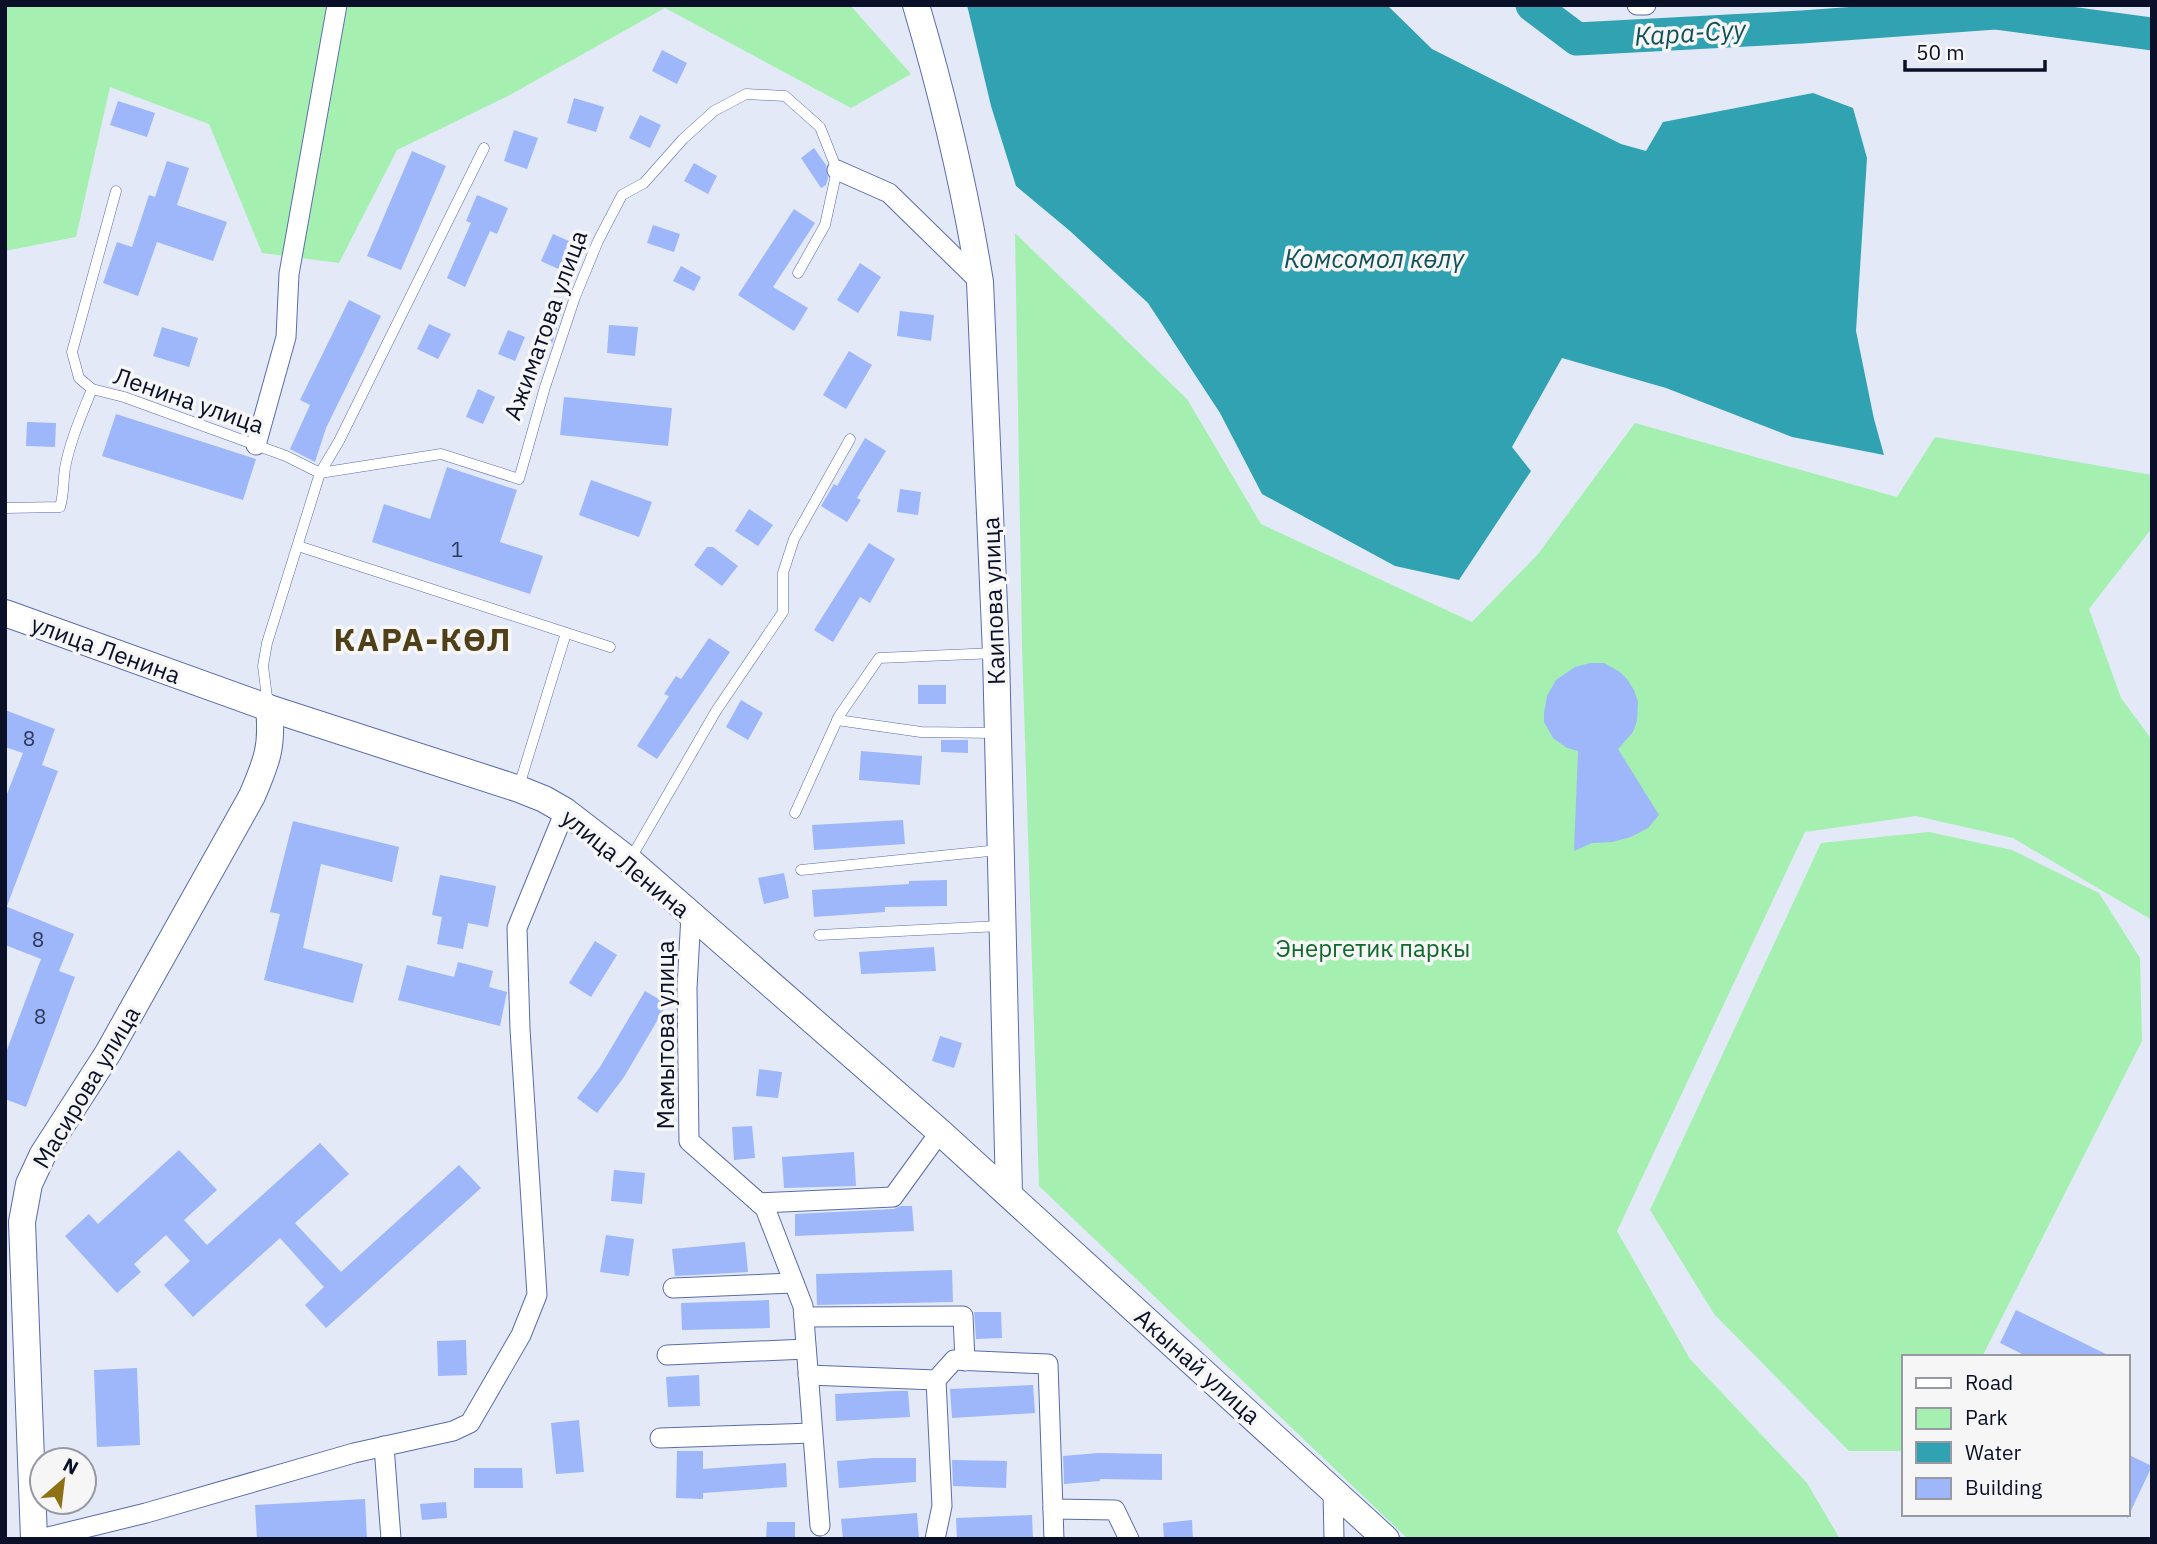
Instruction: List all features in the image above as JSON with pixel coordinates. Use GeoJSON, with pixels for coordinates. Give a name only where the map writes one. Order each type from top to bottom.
{"type":"FeatureCollection","features":[{"type":"Feature","properties":{"kind":"main road","name":"Каипова улица"},"geometry":{"type":"LineString","coordinates":[[914,9],[931,51],[980,282],[996,653],[1009,1194]]}},
{"type":"Feature","properties":{"kind":"main road","name":"улица Ленина"},"geometry":{"type":"LineString","coordinates":[[5,612],[269,708],[519,789],[565,811],[630,861],[1009,1194]]}},
{"type":"Feature","properties":{"kind":"main road","name":"Масирова улица"},"geometry":{"type":"LineString","coordinates":[[34,1539],[22,1222],[29,1184],[43,1154],[108,1053],[253,796],[268,758],[271,729],[269,708]]}},
{"type":"Feature","properties":{"kind":"main road","name":"Акынай улица"},"geometry":{"type":"LineString","coordinates":[[1009,1194],[1386,1539]]}},
{"type":"Feature","properties":{"kind":"street"},"geometry":{"type":"LineString","coordinates":[[256,445],[286,337],[289,274],[337,5]]}},
{"type":"Feature","properties":{"kind":"street"},"geometry":{"type":"LineString","coordinates":[[1637,5],[1646,5]]}},
{"type":"Feature","properties":{"kind":"street"},"geometry":{"type":"LineString","coordinates":[[837,170],[889,194],[980,282]]}},
{"type":"Feature","properties":{"kind":"street"},"geometry":{"type":"LineString","coordinates":[[40,1539],[146,1513],[354,1453],[453,1431],[470,1423],[522,1335],[537,1295],[520,1029],[517,928],[565,811]]}},
{"type":"Feature","properties":{"kind":"street","name":"Мамытова улица"},"geometry":{"type":"LineString","coordinates":[[691,915],[687,988],[689,1141],[765,1208],[803,1306],[820,1526]]}},
{"type":"Feature","properties":{"kind":"street"},"geometry":{"type":"LineString","coordinates":[[759,1203],[893,1197],[940,1132]]}},
{"type":"Feature","properties":{"kind":"street"},"geometry":{"type":"LineString","coordinates":[[673,1288],[794,1283]]}},
{"type":"Feature","properties":{"kind":"street"},"geometry":{"type":"LineString","coordinates":[[804,1317],[963,1316],[965,1361]]}},
{"type":"Feature","properties":{"kind":"street"},"geometry":{"type":"LineString","coordinates":[[667,1355],[806,1349]]}},
{"type":"Feature","properties":{"kind":"street"},"geometry":{"type":"LineString","coordinates":[[935,1539],[942,1506],[936,1380],[954,1360],[1048,1364],[1055,1539]]}},
{"type":"Feature","properties":{"kind":"street"},"geometry":{"type":"LineString","coordinates":[[808,1375],[936,1380]]}},
{"type":"Feature","properties":{"kind":"street"},"geometry":{"type":"LineString","coordinates":[[660,1438],[813,1433]]}},
{"type":"Feature","properties":{"kind":"street"},"geometry":{"type":"LineString","coordinates":[[384,1446],[391,1539]]}},
{"type":"Feature","properties":{"kind":"street"},"geometry":{"type":"LineString","coordinates":[[1333,1489],[1334,1539]]}},
{"type":"Feature","properties":{"kind":"street"},"geometry":{"type":"LineString","coordinates":[[1053,1509],[1115,1510],[1129,1539]]}},
{"type":"Feature","properties":{"kind":"lane","name":"Ажиматова улица"},"geometry":{"type":"LineString","coordinates":[[320,473],[441,454],[519,479],[545,387],[575,298],[598,241],[622,195],[644,183],[683,139],[714,111],[746,94],[785,96],[820,127],[837,170]]}},
{"type":"Feature","properties":{"kind":"lane"},"geometry":{"type":"LineString","coordinates":[[269,708],[263,666],[267,643],[320,473],[339,441],[484,148]]}},
{"type":"Feature","properties":{"kind":"lane"},"geometry":{"type":"LineString","coordinates":[[798,273],[825,225],[837,170]]}},
{"type":"Feature","properties":{"kind":"lane"},"geometry":{"type":"LineString","coordinates":[[92,389],[79,378],[72,352],[116,191]]}},
{"type":"Feature","properties":{"kind":"lane","name":"Ленина улица"},"geometry":{"type":"LineString","coordinates":[[5,508],[60,507],[64,496],[65,469],[92,389],[124,397],[256,445],[320,473]]}},
{"type":"Feature","properties":{"kind":"lane"},"geometry":{"type":"LineString","coordinates":[[630,861],[716,711],[783,612],[783,573],[794,539],[850,439]]}},
{"type":"Feature","properties":{"kind":"lane"},"geometry":{"type":"LineString","coordinates":[[299,546],[610,647]]}},
{"type":"Feature","properties":{"kind":"lane"},"geometry":{"type":"LineString","coordinates":[[519,789],[566,633]]}},
{"type":"Feature","properties":{"kind":"lane"},"geometry":{"type":"LineString","coordinates":[[795,813],[837,720],[879,658],[996,653]]}},
{"type":"Feature","properties":{"kind":"lane"},"geometry":{"type":"LineString","coordinates":[[837,720],[921,732],[997,733]]}},
{"type":"Feature","properties":{"kind":"lane"},"geometry":{"type":"LineString","coordinates":[[801,870],[999,850]]}},
{"type":"Feature","properties":{"kind":"lane"},"geometry":{"type":"LineString","coordinates":[[819,934],[1001,926]]}},
{"type":"Feature","properties":{"kind":"green space"},"geometry":{"type":"Polygon","coordinates":[[[5,5],[850,5],[911,74],[851,108],[665,8],[508,96],[397,150],[339,263],[262,253],[209,124],[110,87],[76,237],[5,251],[5,5]]]}},
{"type":"Feature","properties":{"kind":"green space","name":"Энергетик паркы"},"geometry":{"type":"Polygon","coordinates":[[[1015,233],[1187,399],[1261,524],[1472,622],[1538,554],[1635,423],[1897,497],[1935,437],[2152,475],[2152,528],[2089,609],[2121,698],[2152,740],[2152,920],[2013,838],[1916,816],[1805,832],[1617,1231],[1690,1359],[1807,1483],[1840,1539],[1408,1539],[1039,1186],[1022,645],[1015,233]]]}},
{"type":"Feature","properties":{"kind":"green space"},"geometry":{"type":"Polygon","coordinates":[[[1929,832],[2012,850],[2099,893],[2140,958],[2142,1041],[1983,1355],[1902,1355],[1902,1451],[1849,1451],[1714,1314],[1650,1210],[1821,843],[1929,832]]]}},
{"type":"Feature","properties":{"kind":"water","name":"Комсомол көлү"},"geometry":{"type":"Polygon","coordinates":[[[967,5],[1387,5],[1432,49],[1621,144],[1646,151],[1663,122],[1813,93],[1853,108],[1867,158],[1856,331],[1884,455],[1792,437],[1666,388],[1562,358],[1512,447],[1531,471],[1459,580],[1395,566],[1262,494],[1220,413],[1148,303],[1070,231],[1016,186],[991,106],[967,5]]]}},
{"type":"Feature","properties":{"kind":"building"},"geometry":{"type":"Polygon","coordinates":[[[662,50],[687,63],[677,84],[652,71],[662,50]]]}},
{"type":"Feature","properties":{"kind":"building"},"geometry":{"type":"Polygon","coordinates":[[[574,98],[604,107],[596,132],[567,123],[574,98]]]}},
{"type":"Feature","properties":{"kind":"building"},"geometry":{"type":"Polygon","coordinates":[[[118,101],[155,113],[147,137],[110,125],[118,101]]]}},
{"type":"Feature","properties":{"kind":"building"},"geometry":{"type":"Polygon","coordinates":[[[640,115],[661,125],[650,148],[629,138],[640,115]]]}},
{"type":"Feature","properties":{"kind":"building"},"geometry":{"type":"Polygon","coordinates":[[[514,130],[538,138],[527,169],[504,161],[514,130]]]}},
{"type":"Feature","properties":{"kind":"building"},"geometry":{"type":"Polygon","coordinates":[[[814,148],[826,165],[828,178],[826,185],[821,188],[801,158],[814,148]]]}},
{"type":"Feature","properties":{"kind":"building"},"geometry":{"type":"Polygon","coordinates":[[[412,151],[446,166],[401,270],[367,256],[412,151]]]}},
{"type":"Feature","properties":{"kind":"building"},"geometry":{"type":"Polygon","coordinates":[[[167,161],[189,168],[177,205],[227,222],[213,261],[157,242],[138,296],[103,283],[117,242],[132,247],[149,195],[155,197],[167,161]]]}},
{"type":"Feature","properties":{"kind":"building"},"geometry":{"type":"Polygon","coordinates":[[[694,163],[717,176],[708,194],[684,181],[694,163]]]}},
{"type":"Feature","properties":{"kind":"building"},"geometry":{"type":"Polygon","coordinates":[[[477,195],[508,208],[497,234],[490,231],[465,287],[447,278],[471,223],[466,221],[477,195]]]}},
{"type":"Feature","properties":{"kind":"building"},"geometry":{"type":"Polygon","coordinates":[[[794,209],[815,223],[773,287],[808,308],[794,331],[738,295],[794,209]]]}},
{"type":"Feature","properties":{"kind":"building"},"geometry":{"type":"Polygon","coordinates":[[[653,225],[680,234],[674,252],[647,243],[653,225]]]}},
{"type":"Feature","properties":{"kind":"building"},"geometry":{"type":"Polygon","coordinates":[[[553,234],[580,246],[567,273],[541,261],[553,234]]]}},
{"type":"Feature","properties":{"kind":"building"},"geometry":{"type":"Polygon","coordinates":[[[860,263],[881,277],[858,313],[837,300],[860,263]]]}},
{"type":"Feature","properties":{"kind":"building"},"geometry":{"type":"Polygon","coordinates":[[[681,266],[701,277],[694,291],[673,281],[681,266]]]}},
{"type":"Feature","properties":{"kind":"building"},"geometry":{"type":"Polygon","coordinates":[[[349,300],[381,316],[326,428],[315,462],[290,449],[310,405],[300,400],[349,300]]]}},
{"type":"Feature","properties":{"kind":"building"},"geometry":{"type":"Polygon","coordinates":[[[552,307],[562,311],[552,344],[540,339],[552,307]]]}},
{"type":"Feature","properties":{"kind":"building"},"geometry":{"type":"Polygon","coordinates":[[[900,311],[934,315],[931,341],[897,336],[900,311]]]}},
{"type":"Feature","properties":{"kind":"building"},"geometry":{"type":"Polygon","coordinates":[[[429,324],[451,334],[438,359],[417,349],[429,324]]]}},
{"type":"Feature","properties":{"kind":"building"},"geometry":{"type":"Polygon","coordinates":[[[609,325],[638,327],[635,356],[607,353],[609,325]]]}},
{"type":"Feature","properties":{"kind":"building"},"geometry":{"type":"Polygon","coordinates":[[[162,327],[198,338],[189,367],[153,356],[162,327]]]}},
{"type":"Feature","properties":{"kind":"building"},"geometry":{"type":"Polygon","coordinates":[[[508,330],[525,337],[515,361],[498,354],[508,330]]]}},
{"type":"Feature","properties":{"kind":"building"},"geometry":{"type":"Polygon","coordinates":[[[849,351],[872,365],[846,409],[823,395],[849,351]]]}},
{"type":"Feature","properties":{"kind":"building"},"geometry":{"type":"Polygon","coordinates":[[[478,389],[495,397],[483,424],[466,417],[478,389]]]}},
{"type":"Feature","properties":{"kind":"building"},"geometry":{"type":"Polygon","coordinates":[[[564,397],[672,408],[668,446],[560,435],[564,397]]]}},
{"type":"Feature","properties":{"kind":"building"},"geometry":{"type":"Polygon","coordinates":[[[116,414],[256,459],[243,500],[102,456],[116,414]]]}},
{"type":"Feature","properties":{"kind":"building"},"geometry":{"type":"Polygon","coordinates":[[[27,422],[56,423],[55,447],[26,446],[27,422]]]}},
{"type":"Feature","properties":{"kind":"building"},"geometry":{"type":"Polygon","coordinates":[[[865,438],[886,451],[857,498],[861,500],[847,522],[821,506],[834,484],[837,486],[865,438]]]}},
{"type":"Feature","properties":{"kind":"building"},"geometry":{"type":"Polygon","coordinates":[[[447,467],[517,490],[500,542],[543,556],[530,594],[372,542],[384,504],[430,519],[447,467]]]}},
{"type":"Feature","properties":{"kind":"building"},"geometry":{"type":"Polygon","coordinates":[[[591,480],[652,502],[639,537],[579,515],[591,480]]]}},
{"type":"Feature","properties":{"kind":"building"},"geometry":{"type":"Polygon","coordinates":[[[900,489],[921,492],[918,515],[897,512],[900,489]]]}},
{"type":"Feature","properties":{"kind":"building"},"geometry":{"type":"Polygon","coordinates":[[[749,509],[773,525],[758,546],[735,531],[749,509]]]}},
{"type":"Feature","properties":{"kind":"building"},"geometry":{"type":"Polygon","coordinates":[[[869,543],[895,559],[870,603],[860,597],[833,642],[814,630],[869,543]]]}},
{"type":"Feature","properties":{"kind":"building"},"geometry":{"type":"Polygon","coordinates":[[[707,547],[713,547],[738,566],[722,586],[694,565],[707,547]]]}},
{"type":"Feature","properties":{"kind":"building"},"geometry":{"type":"Polygon","coordinates":[[[709,638],[730,652],[657,759],[637,746],[669,696],[664,694],[676,676],[681,679],[709,638]]]}},
{"type":"Feature","properties":{"kind":"building"},"geometry":{"type":"Polygon","coordinates":[[[1604,663],[1620,672],[1634,690],[1638,702],[1637,721],[1633,732],[1618,749],[1659,815],[1648,828],[1631,837],[1592,843],[1574,851],[1578,751],[1567,748],[1553,738],[1544,722],[1544,713],[1547,696],[1556,680],[1575,667],[1604,663]]]}},
{"type":"Feature","properties":{"kind":"building"},"geometry":{"type":"Polygon","coordinates":[[[918,685],[946,685],[946,704],[918,704],[918,685]]]}},
{"type":"Feature","properties":{"kind":"building"},"geometry":{"type":"Polygon","coordinates":[[[741,700],[763,713],[748,740],[726,727],[741,700]]]}},
{"type":"Feature","properties":{"kind":"building"},"geometry":{"type":"Polygon","coordinates":[[[5,710],[55,729],[42,765],[58,771],[7,906],[5,799],[23,753],[5,747],[5,710]]]}},
{"type":"Feature","properties":{"kind":"building"},"geometry":{"type":"Polygon","coordinates":[[[941,740],[968,740],[968,753],[941,752],[941,740]]]}},
{"type":"Feature","properties":{"kind":"building"},"geometry":{"type":"Polygon","coordinates":[[[861,751],[922,756],[920,785],[859,780],[861,751]]]}},
{"type":"Feature","properties":{"kind":"building"},"geometry":{"type":"Polygon","coordinates":[[[903,820],[905,844],[814,850],[812,825],[903,820]]]}},
{"type":"Feature","properties":{"kind":"building"},"geometry":{"type":"Polygon","coordinates":[[[293,821],[399,847],[392,882],[321,864],[303,948],[363,964],[353,1003],[264,980],[280,914],[270,912],[293,821]]]}},
{"type":"Feature","properties":{"kind":"building"},"geometry":{"type":"Polygon","coordinates":[[[784,873],[789,898],[764,904],[758,878],[784,873]]]}},
{"type":"Feature","properties":{"kind":"building"},"geometry":{"type":"Polygon","coordinates":[[[440,875],[496,886],[488,927],[468,923],[463,949],[437,944],[442,917],[432,915],[440,875]]]}},
{"type":"Feature","properties":{"kind":"building"},"geometry":{"type":"Polygon","coordinates":[[[947,880],[947,906],[885,907],[885,912],[814,917],[812,890],[947,880]]]}},
{"type":"Feature","properties":{"kind":"building"},"geometry":{"type":"Polygon","coordinates":[[[5,906],[74,934],[59,971],[75,977],[26,1107],[5,1099],[5,1055],[41,959],[5,945],[5,906]]]}},
{"type":"Feature","properties":{"kind":"building"},"geometry":{"type":"Polygon","coordinates":[[[595,941],[617,955],[591,997],[569,983],[595,941]]]}},
{"type":"Feature","properties":{"kind":"building"},"geometry":{"type":"Polygon","coordinates":[[[934,947],[936,971],[861,974],[859,952],[934,947]]]}},
{"type":"Feature","properties":{"kind":"building"},"geometry":{"type":"Polygon","coordinates":[[[458,962],[493,971],[489,987],[507,992],[500,1026],[398,1000],[407,965],[454,977],[458,962]]]}},
{"type":"Feature","properties":{"kind":"building"},"geometry":{"type":"Polygon","coordinates":[[[645,991],[667,1004],[624,1077],[597,1113],[577,1098],[600,1067],[645,991]]]}},
{"type":"Feature","properties":{"kind":"building"},"geometry":{"type":"Polygon","coordinates":[[[940,1036],[962,1043],[954,1068],[932,1061],[940,1036]]]}},
{"type":"Feature","properties":{"kind":"building"},"geometry":{"type":"Polygon","coordinates":[[[759,1069],[782,1072],[778,1098],[756,1096],[759,1069]]]}},
{"type":"Feature","properties":{"kind":"building"},"geometry":{"type":"Polygon","coordinates":[[[752,1126],[755,1158],[734,1160],[732,1127],[752,1126]]]}},
{"type":"Feature","properties":{"kind":"building"},"geometry":{"type":"Polygon","coordinates":[[[320,1143],[349,1174],[295,1223],[341,1272],[459,1165],[481,1188],[326,1328],[305,1305],[324,1287],[280,1238],[193,1317],[164,1285],[190,1261],[166,1235],[134,1264],[141,1272],[117,1293],[65,1236],[89,1214],[98,1224],[179,1150],[217,1190],[184,1220],[207,1245],[320,1143]]]}},
{"type":"Feature","properties":{"kind":"building"},"geometry":{"type":"Polygon","coordinates":[[[854,1152],[856,1186],[784,1188],[782,1157],[854,1152]]]}},
{"type":"Feature","properties":{"kind":"building"},"geometry":{"type":"Polygon","coordinates":[[[614,1170],[645,1173],[642,1204],[611,1201],[614,1170]]]}},
{"type":"Feature","properties":{"kind":"building"},"geometry":{"type":"Polygon","coordinates":[[[912,1206],[914,1231],[795,1236],[795,1214],[894,1209],[912,1206]]]}},
{"type":"Feature","properties":{"kind":"building"},"geometry":{"type":"Polygon","coordinates":[[[606,1235],[634,1239],[629,1276],[600,1272],[606,1235]]]}},
{"type":"Feature","properties":{"kind":"building"},"geometry":{"type":"Polygon","coordinates":[[[745,1242],[748,1272],[675,1276],[672,1249],[745,1242]]]}},
{"type":"Feature","properties":{"kind":"building"},"geometry":{"type":"Polygon","coordinates":[[[952,1270],[953,1302],[817,1305],[816,1274],[952,1270]]]}},
{"type":"Feature","properties":{"kind":"building"},"geometry":{"type":"Polygon","coordinates":[[[769,1300],[770,1328],[682,1330],[681,1303],[769,1300]]]}},
{"type":"Feature","properties":{"kind":"building"},"geometry":{"type":"Polygon","coordinates":[[[2016,1310],[2108,1355],[2024,1355],[2000,1343],[2016,1310]]]}},
{"type":"Feature","properties":{"kind":"building"},"geometry":{"type":"Polygon","coordinates":[[[974,1312],[1001,1312],[1002,1338],[976,1339],[974,1312]]]}},
{"type":"Feature","properties":{"kind":"building"},"geometry":{"type":"Polygon","coordinates":[[[466,1340],[467,1375],[438,1376],[437,1341],[466,1340]]]}},
{"type":"Feature","properties":{"kind":"building"},"geometry":{"type":"Polygon","coordinates":[[[137,1368],[140,1445],[97,1446],[94,1370],[137,1368]]]}},
{"type":"Feature","properties":{"kind":"building"},"geometry":{"type":"Polygon","coordinates":[[[699,1375],[700,1406],[668,1407],[666,1377],[699,1375]]]}},
{"type":"Feature","properties":{"kind":"building"},"geometry":{"type":"Polygon","coordinates":[[[1033,1385],[1035,1413],[952,1418],[950,1389],[1033,1385]]]}},
{"type":"Feature","properties":{"kind":"building"},"geometry":{"type":"Polygon","coordinates":[[[908,1391],[910,1417],[836,1421],[835,1394],[908,1391]]]}},
{"type":"Feature","properties":{"kind":"building"},"geometry":{"type":"Polygon","coordinates":[[[579,1420],[584,1472],[556,1474],[551,1423],[579,1420]]]}},
{"type":"Feature","properties":{"kind":"building"},"geometry":{"type":"Polygon","coordinates":[[[677,1451],[703,1451],[703,1469],[786,1463],[787,1487],[703,1493],[703,1499],[676,1498],[677,1451]]]}},
{"type":"Feature","properties":{"kind":"building"},"geometry":{"type":"Polygon","coordinates":[[[1098,1453],[1162,1454],[1162,1480],[1100,1479],[1064,1484],[1063,1456],[1098,1453]]]}},
{"type":"Feature","properties":{"kind":"building"},"geometry":{"type":"Polygon","coordinates":[[[2129,1455],[2152,1466],[2129,1515],[2129,1455]]]}},
{"type":"Feature","properties":{"kind":"building"},"geometry":{"type":"Polygon","coordinates":[[[916,1458],[916,1482],[839,1488],[837,1461],[916,1458]]]}},
{"type":"Feature","properties":{"kind":"building"},"geometry":{"type":"Polygon","coordinates":[[[952,1460],[1007,1461],[1006,1488],[953,1486],[952,1460]]]}},
{"type":"Feature","properties":{"kind":"building"},"geometry":{"type":"Polygon","coordinates":[[[474,1468],[522,1468],[523,1488],[474,1488],[474,1468]]]}},
{"type":"Feature","properties":{"kind":"building"},"geometry":{"type":"Polygon","coordinates":[[[365,1499],[367,1538],[257,1539],[255,1505],[365,1499]]]}},
{"type":"Feature","properties":{"kind":"building"},"geometry":{"type":"Polygon","coordinates":[[[446,1502],[447,1518],[422,1520],[420,1504],[446,1502]]]}},
{"type":"Feature","properties":{"kind":"building"},"geometry":{"type":"Polygon","coordinates":[[[917,1513],[919,1539],[843,1539],[841,1519],[917,1513]]]}},
{"type":"Feature","properties":{"kind":"building"},"geometry":{"type":"Polygon","coordinates":[[[1032,1515],[1033,1539],[957,1539],[956,1518],[1032,1515]]]}},
{"type":"Feature","properties":{"kind":"building"},"geometry":{"type":"Polygon","coordinates":[[[1192,1520],[1193,1539],[1164,1539],[1163,1523],[1192,1520]]]}},
{"type":"Feature","properties":{"kind":"building"},"geometry":{"type":"Polygon","coordinates":[[[767,1522],[795,1522],[795,1539],[766,1539],[767,1522]]]}},
{"type":"Feature","properties":{"kind":"waterway","name":"Кара-Суу"},"geometry":{"type":"LineString","coordinates":[[1532,5],[1577,39],[1995,13],[2152,34]]}},
{"type":"Feature","properties":{"kind":"district","name":"КАРА-КӨЛ"},"geometry":{"type":"Point","coordinates":[423,639]}}]}
